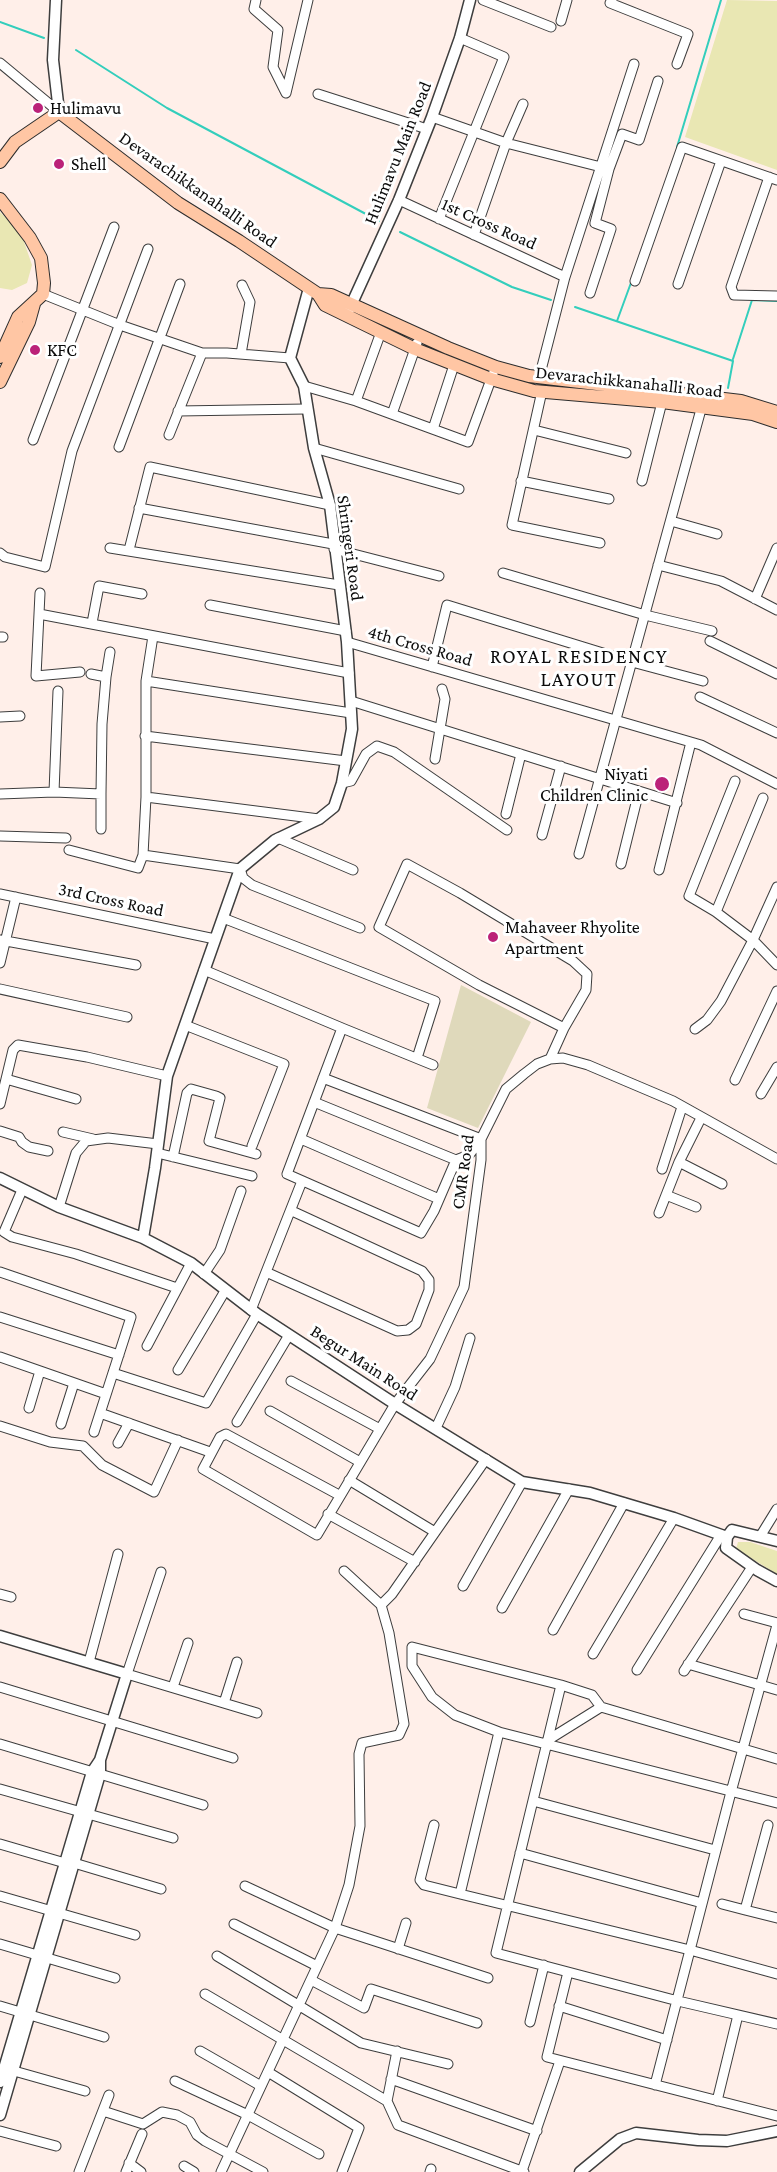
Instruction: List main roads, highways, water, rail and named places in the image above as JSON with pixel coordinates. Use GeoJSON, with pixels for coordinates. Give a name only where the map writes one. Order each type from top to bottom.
{"type":"FeatureCollection","features":[{"type":"Feature","properties":{"kind":"main road","name":"Devarachikkanahalli Road"},"geometry":{"type":"LineString","coordinates":[[0,162],[15,142],[59,112],[178,203],[231,235],[313,291],[331,295],[381,332],[415,349],[454,365],[493,373],[703,402],[777,422]]}},
{"type":"Feature","properties":{"kind":"main road"},"geometry":{"type":"LineString","coordinates":[[0,199],[30,238],[44,268],[39,298],[29,322],[3,368],[0,382]]}},
{"type":"Feature","properties":{"kind":"main road"},"geometry":{"type":"LineString","coordinates":[[0,357],[18,317],[39,298]]}},
{"type":"Feature","properties":{"kind":"main road","name":"Devarachikkanahalli Road"},"geometry":{"type":"LineString","coordinates":[[350,309],[420,336],[493,373],[542,392],[662,402],[741,401],[777,412]]}},
{"type":"Feature","properties":{"kind":"waterway"},"geometry":{"type":"LineString","coordinates":[[677,147],[721,0]]}},
{"type":"Feature","properties":{"kind":"waterway"},"geometry":{"type":"LineString","coordinates":[[0,22],[44,38]]}},
{"type":"Feature","properties":{"kind":"waterway"},"geometry":{"type":"LineString","coordinates":[[76,50],[167,108],[379,221]]}},
{"type":"Feature","properties":{"kind":"waterway"},"geometry":{"type":"LineString","coordinates":[[400,232],[512,287],[551,300]]}},
{"type":"Feature","properties":{"kind":"waterway"},"geometry":{"type":"LineString","coordinates":[[617,321],[632,280]]}},
{"type":"Feature","properties":{"kind":"waterway"},"geometry":{"type":"LineString","coordinates":[[733,359],[752,300],[777,301]]}},
{"type":"Feature","properties":{"kind":"waterway"},"geometry":{"type":"LineString","coordinates":[[575,307],[733,361],[728,388]]}},
{"type":"Feature","properties":{"kind":"place","name":"Hulimavu"},"geometry":{"type":"Point","coordinates":[38,108]}},
{"type":"Feature","properties":{"kind":"place","name":"Shell"},"geometry":{"type":"Point","coordinates":[59,164]}},
{"type":"Feature","properties":{"kind":"place","name":"KFC"},"geometry":{"type":"Point","coordinates":[35,350]}},
{"type":"Feature","properties":{"kind":"place","name":"Niyati Children Clinic"},"geometry":{"type":"Point","coordinates":[662,784]}},
{"type":"Feature","properties":{"kind":"place","name":"Mahaveer Rhyolite Apartment"},"geometry":{"type":"Point","coordinates":[493,937]}},
{"type":"Feature","properties":{"kind":"district","name":"ROYAL RESIDENCY LAYOUT"},"geometry":{"type":"Point","coordinates":[579,668]}}]}
